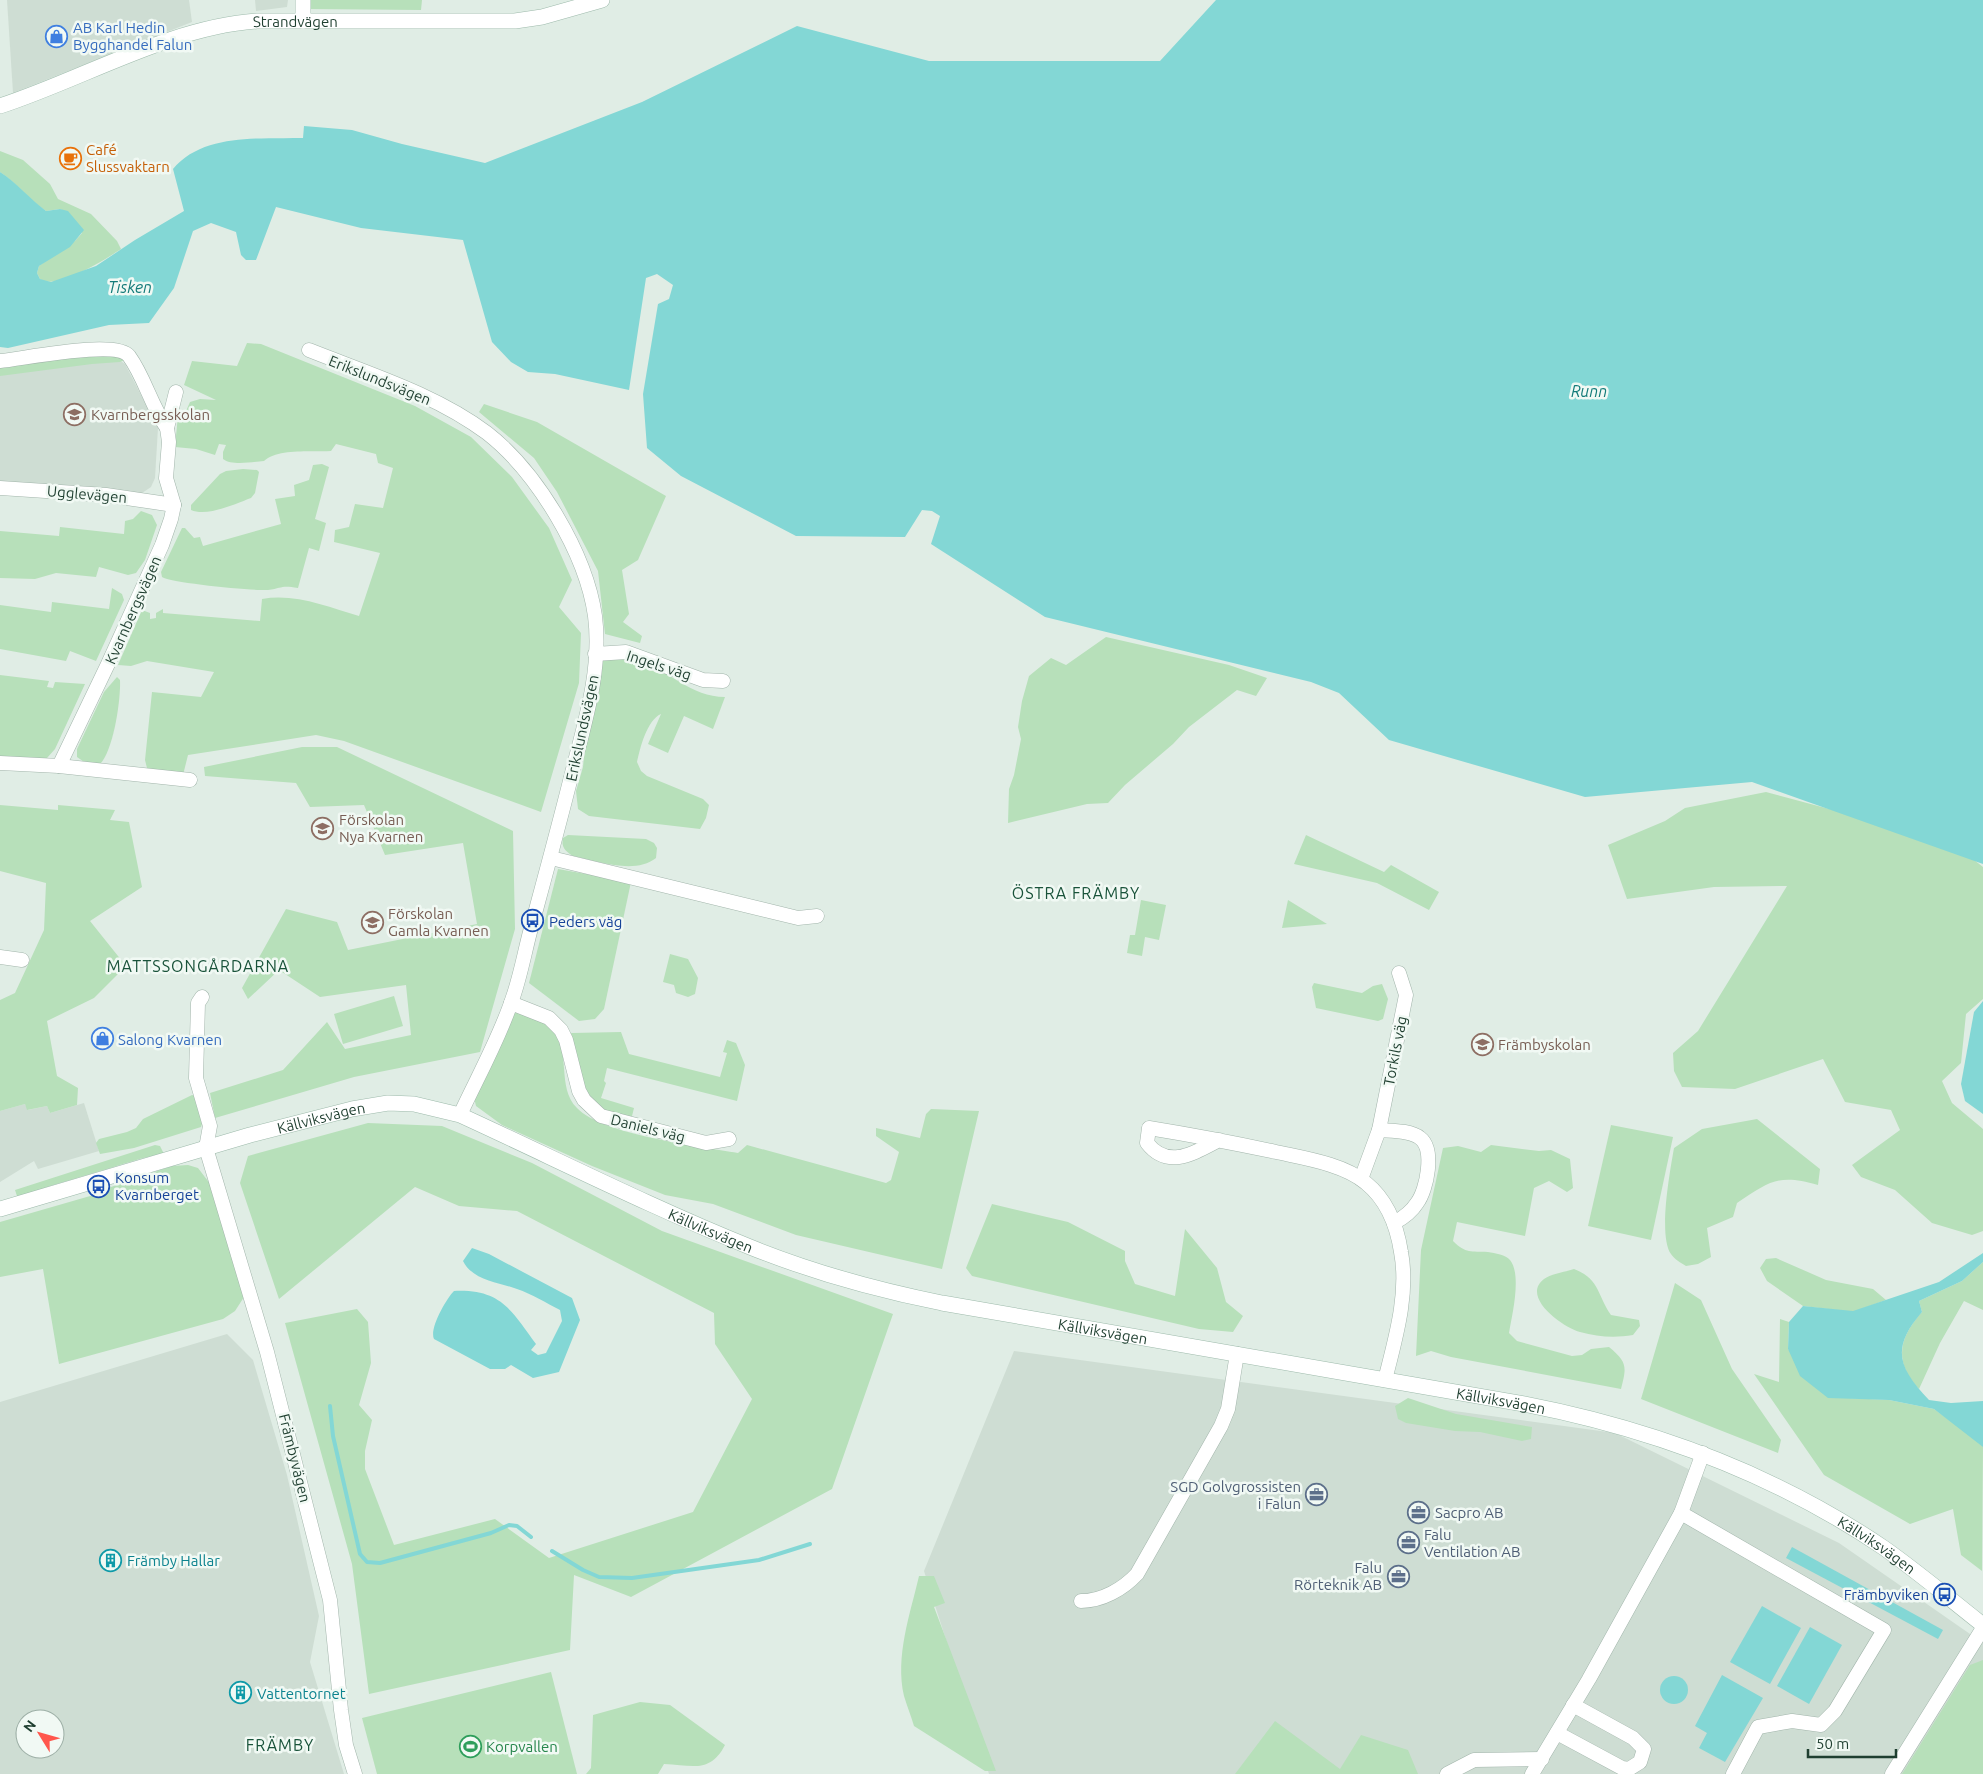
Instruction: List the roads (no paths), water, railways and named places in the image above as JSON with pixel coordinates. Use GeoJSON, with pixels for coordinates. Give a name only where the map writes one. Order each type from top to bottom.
{"type":"FeatureCollection","features":[{"type":"Feature","properties":{"kind":"street"},"geometry":{"type":"LineString","coordinates":[[303,0],[303,21]]}},
{"type":"Feature","properties":{"kind":"street","name":"Strandvägen"},"geometry":{"type":"LineString","coordinates":[[1,103],[218,25],[257,21],[515,21],[602,0]]}},
{"type":"Feature","properties":{"kind":"street"},"geometry":{"type":"LineString","coordinates":[[0,361],[98,349],[121,350],[128,355],[136,368],[160,418],[167,428]]}},
{"type":"Feature","properties":{"kind":"street","name":"Erikslundsvägen"},"geometry":{"type":"LineString","coordinates":[[309,350],[426,398],[454,412],[488,434],[519,463],[543,493],[564,530],[580,565],[592,599],[595,617],[592,691],[551,858],[511,1004],[460,1115]]}},
{"type":"Feature","properties":{"kind":"street"},"geometry":{"type":"LineString","coordinates":[[174,505],[166,478],[169,446],[167,428],[176,392]]}},
{"type":"Feature","properties":{"kind":"street","name":"Ugglevägen"},"geometry":{"type":"LineString","coordinates":[[0,488],[106,495],[174,505]]}},
{"type":"Feature","properties":{"kind":"street","name":"Kvarnbergsvägen"},"geometry":{"type":"LineString","coordinates":[[59,766],[162,545],[174,505]]}},
{"type":"Feature","properties":{"kind":"street","name":"Ingels väg"},"geometry":{"type":"LineString","coordinates":[[595,654],[626,652],[704,680],[723,681]]}},
{"type":"Feature","properties":{"kind":"street"},"geometry":{"type":"LineString","coordinates":[[0,763],[59,766],[190,780]]}},
{"type":"Feature","properties":{"kind":"street"},"geometry":{"type":"LineString","coordinates":[[551,858],[798,918],[817,916]]}},
{"type":"Feature","properties":{"kind":"street"},"geometry":{"type":"LineString","coordinates":[[0,957],[22,960]]}},
{"type":"Feature","properties":{"kind":"street","name":"Torkils väg"},"geometry":{"type":"LineString","coordinates":[[1361,1179],[1379,1130],[1406,995],[1399,973]]}},
{"type":"Feature","properties":{"kind":"street"},"geometry":{"type":"LineString","coordinates":[[202,997],[198,1003],[196,1078],[210,1126],[206,1148]]}},
{"type":"Feature","properties":{"kind":"street","name":"Daniels väg"},"geometry":{"type":"LineString","coordinates":[[511,1004],[548,1018],[561,1030],[566,1040],[579,1091],[584,1100],[600,1116],[706,1143],[729,1139]]}},
{"type":"Feature","properties":{"kind":"street","name":"Källviksvägen"},"geometry":{"type":"LineString","coordinates":[[0,1209],[310,1118],[374,1104],[414,1104],[460,1115],[715,1233],[811,1269],[872,1287],[942,1303],[1587,1417],[1658,1437],[1703,1453],[1774,1484],[1850,1526],[1921,1575],[1983,1626]]}},
{"type":"Feature","properties":{"kind":"street"},"geometry":{"type":"LineString","coordinates":[[1379,1130],[1412,1134],[1420,1138],[1427,1146],[1429,1162],[1418,1202],[1403,1218],[1394,1223]]}},
{"type":"Feature","properties":{"kind":"street"},"geometry":{"type":"LineString","coordinates":[[1219,1140],[1320,1162],[1361,1179],[1388,1209],[1402,1253],[1402,1285],[1399,1318],[1385,1380]]}},
{"type":"Feature","properties":{"kind":"street","name":"Främbyvägen"},"geometry":{"type":"LineString","coordinates":[[206,1148],[267,1352],[330,1600],[346,1745],[355,1774]]}},
{"type":"Feature","properties":{"kind":"street"},"geometry":{"type":"LineString","coordinates":[[1081,1601],[1093,1601],[1121,1589],[1137,1574],[1221,1426],[1228,1409],[1237,1354]]}},
{"type":"Feature","properties":{"kind":"street"},"geometry":{"type":"LineString","coordinates":[[1532,1774],[1574,1705],[1681,1513],[1703,1453]]}},
{"type":"Feature","properties":{"kind":"street"},"geometry":{"type":"LineString","coordinates":[[1681,1513],[1884,1630],[1835,1712],[1821,1725],[1792,1720],[1758,1727],[1733,1774]]}},
{"type":"Feature","properties":{"kind":"street"},"geometry":{"type":"LineString","coordinates":[[1892,1774],[1983,1626]]}},
{"type":"Feature","properties":{"kind":"street"},"geometry":{"type":"LineString","coordinates":[[1557,1733],[1622,1768],[1629,1769],[1640,1762],[1644,1749],[1633,1738],[1574,1705]]}},
{"type":"Feature","properties":{"kind":"street"},"geometry":{"type":"LineString","coordinates":[[1447,1774],[1474,1760],[1542,1758]]}},
{"type":"Feature","properties":{"kind":"water","name":"Runn"},"geometry":{"type":"Polygon","coordinates":[[[1216,0],[1983,0],[1983,864],[1752,782],[1585,797],[1389,740],[1339,693],[1311,682],[1045,617],[931,544],[940,516],[932,511],[922,510],[905,537],[796,536],[681,476],[647,448],[643,394],[658,304],[669,299],[673,285],[657,274],[646,278],[629,390],[555,374],[528,372],[511,362],[492,342],[463,240],[361,228],[276,207],[256,260],[246,260],[241,255],[236,232],[211,223],[193,231],[174,288],[149,323],[109,325],[8,348],[0,347],[0,172],[46,211],[60,209],[68,211],[84,230],[70,247],[39,266],[37,273],[40,279],[51,282],[96,266],[184,211],[173,169],[185,157],[200,149],[216,144],[233,140],[303,138],[304,126],[352,130],[402,144],[485,163],[642,102],[797,26],[929,61],[1160,61],[1216,0]]]}},
{"type":"Feature","properties":{"kind":"water"},"geometry":{"type":"Polygon","coordinates":[[[1983,1001],[1983,1114],[1965,1101],[1961,1084],[1974,1012],[1983,1001]]]}},
{"type":"Feature","properties":{"kind":"water"},"geometry":{"type":"Polygon","coordinates":[[[472,1248],[489,1254],[572,1298],[580,1320],[559,1372],[533,1378],[511,1365],[505,1369],[490,1369],[434,1339],[433,1334],[436,1322],[447,1300],[454,1291],[470,1291],[483,1294],[503,1304],[519,1321],[536,1344],[531,1350],[538,1355],[546,1353],[562,1321],[560,1310],[523,1291],[487,1280],[473,1273],[463,1261],[472,1248]]]}},
{"type":"Feature","properties":{"kind":"water"},"geometry":{"type":"Polygon","coordinates":[[[1983,1253],[1983,1262],[1962,1281],[1919,1301],[1922,1312],[1905,1337],[1902,1358],[1911,1378],[1929,1400],[1951,1403],[1983,1401],[1983,1447],[1934,1409],[1889,1400],[1828,1398],[1800,1376],[1788,1349],[1789,1322],[1803,1306],[1853,1311],[1939,1282],[1983,1253]]]}},
{"type":"Feature","properties":{"kind":"water"},"geometry":{"type":"Polygon","coordinates":[[[1792,1547],[1943,1630],[1938,1639],[1786,1558],[1792,1547]]]}},
{"type":"Feature","properties":{"kind":"water"},"geometry":{"type":"Polygon","coordinates":[[[1762,1606],[1801,1628],[1770,1684],[1730,1662],[1762,1606]]]}},
{"type":"Feature","properties":{"kind":"water"},"geometry":{"type":"Polygon","coordinates":[[[1810,1627],[1842,1645],[1809,1704],[1777,1686],[1810,1627]]]}},
{"type":"Feature","properties":{"kind":"water"},"geometry":{"type":"Polygon","coordinates":[[[1722,1675],[1763,1698],[1725,1762],[1699,1748],[1707,1733],[1695,1726],[1722,1675]]]}},
{"type":"Feature","properties":{"kind":"water"},"geometry":{"type":"Polygon","coordinates":[[[1674,1676],[1684,1680],[1688,1690],[1684,1700],[1674,1704],[1664,1700],[1660,1690],[1664,1680],[1674,1676]]]}},
{"type":"Feature","properties":{"kind":"waterway"},"geometry":{"type":"LineString","coordinates":[[330,1406],[333,1436],[360,1554],[367,1562],[380,1563],[491,1533],[509,1525],[517,1526],[531,1537]]}},
{"type":"Feature","properties":{"kind":"waterway"},"geometry":{"type":"LineString","coordinates":[[552,1551],[583,1570],[599,1577],[632,1578],[759,1560],[810,1544]]}},
{"type":"Feature","properties":{"kind":"place","name":"AB Karl Hedin Bygghandel Falun"},"geometry":{"type":"Point","coordinates":[57,36]}},
{"type":"Feature","properties":{"kind":"place","name":"Café Slussvaktarn"},"geometry":{"type":"Point","coordinates":[70,158]}},
{"type":"Feature","properties":{"kind":"place","name":"Kvarnbergsskolan"},"geometry":{"type":"Point","coordinates":[75,414]}},
{"type":"Feature","properties":{"kind":"place","name":"Förskolan Nya Kvarnen"},"geometry":{"type":"Point","coordinates":[323,828]}},
{"type":"Feature","properties":{"kind":"place","name":"Peders väg"},"geometry":{"type":"Point","coordinates":[533,921]}},
{"type":"Feature","properties":{"kind":"place","name":"Förskolan Gamla Kvarnen"},"geometry":{"type":"Point","coordinates":[372,922]}},
{"type":"Feature","properties":{"kind":"place","name":"Salong Kvarnen"},"geometry":{"type":"Point","coordinates":[102,1039]}},
{"type":"Feature","properties":{"kind":"place","name":"Främbyskolan"},"geometry":{"type":"Point","coordinates":[1482,1044]}},
{"type":"Feature","properties":{"kind":"place","name":"Konsum Kvarnberget"},"geometry":{"type":"Point","coordinates":[99,1186]}},
{"type":"Feature","properties":{"kind":"place","name":"SGD Golvgrossisten i Falun"},"geometry":{"type":"Point","coordinates":[1317,1495]}},
{"type":"Feature","properties":{"kind":"place","name":"Sacpro AB"},"geometry":{"type":"Point","coordinates":[1419,1512]}},
{"type":"Feature","properties":{"kind":"place","name":"Falu Ventilation AB"},"geometry":{"type":"Point","coordinates":[1408,1543]}},
{"type":"Feature","properties":{"kind":"place","name":"Främby Hallar"},"geometry":{"type":"Point","coordinates":[111,1560]}},
{"type":"Feature","properties":{"kind":"place","name":"Falu Rörteknik AB"},"geometry":{"type":"Point","coordinates":[1398,1576]}},
{"type":"Feature","properties":{"kind":"place","name":"Främbyviken"},"geometry":{"type":"Point","coordinates":[1945,1594]}},
{"type":"Feature","properties":{"kind":"place","name":"Vattentornet"},"geometry":{"type":"Point","coordinates":[241,1693]}},
{"type":"Feature","properties":{"kind":"place","name":"Korpvallen"},"geometry":{"type":"Point","coordinates":[470,1746]}},
{"type":"Feature","properties":{"kind":"district","name":"ÖSTRA FRÄMBY"},"geometry":{"type":"Point","coordinates":[1076,893]}},
{"type":"Feature","properties":{"kind":"district","name":"MATTSSONGÅRDARNA"},"geometry":{"type":"Point","coordinates":[198,966]}},
{"type":"Feature","properties":{"kind":"district","name":"FRÄMBY"},"geometry":{"type":"Point","coordinates":[280,1745]}},
{"type":"Feature","properties":{"kind":"water label","name":"Tisken"},"geometry":{"type":"Point","coordinates":[130,287]}}]}
